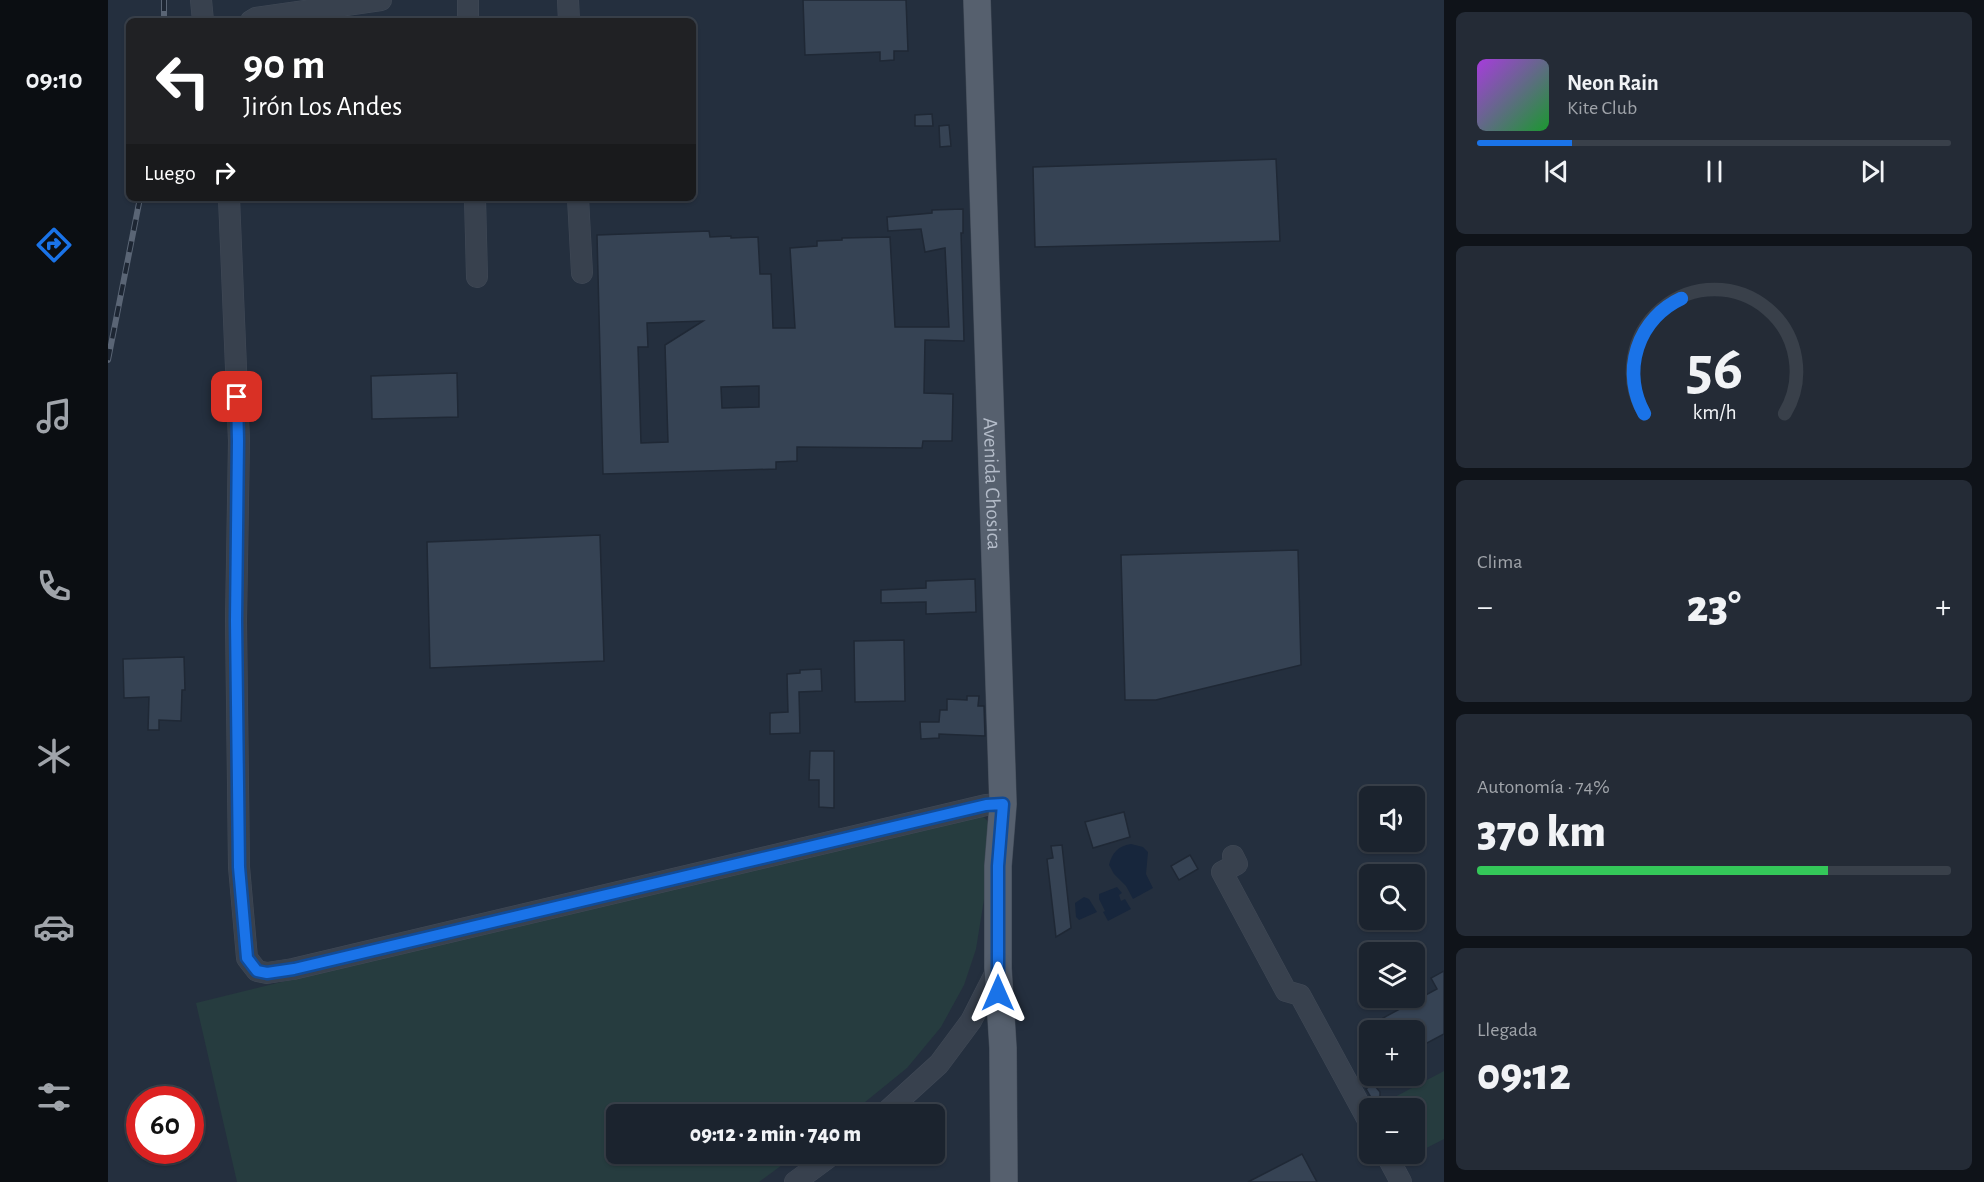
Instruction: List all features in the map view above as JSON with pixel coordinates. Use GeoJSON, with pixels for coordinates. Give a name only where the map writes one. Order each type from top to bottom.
{"type":"FeatureCollection","features":[{"type":"Feature","properties":{"kind":"main road","name":"Avenida Chosica"},"geometry":{"type":"LineString","coordinates":[[977,0],[1003,804],[998,866],[998,968],[1003,1048],[1004,1182]]}},
{"type":"Feature","properties":{"kind":"street"},"geometry":{"type":"LineString","coordinates":[[201,0],[203,18]]}},
{"type":"Feature","properties":{"kind":"street"},"geometry":{"type":"LineString","coordinates":[[256,18],[381,0]]}},
{"type":"Feature","properties":{"kind":"street"},"geometry":{"type":"LineString","coordinates":[[468,0],[468,18]]}},
{"type":"Feature","properties":{"kind":"street"},"geometry":{"type":"LineString","coordinates":[[567,0],[569,18]]}},
{"type":"Feature","properties":{"kind":"street"},"geometry":{"type":"LineString","coordinates":[[229,201],[238,441],[236,621],[239,867],[247,958],[257,971],[267,973],[294,969],[986,805],[1003,804]]}},
{"type":"Feature","properties":{"kind":"street"},"geometry":{"type":"LineString","coordinates":[[475,201],[477,277]]}},
{"type":"Feature","properties":{"kind":"street"},"geometry":{"type":"LineString","coordinates":[[578,201],[582,273]]}},
{"type":"Feature","properties":{"kind":"street"},"geometry":{"type":"LineString","coordinates":[[1233,856],[1237,864],[1222,872],[1286,991],[1300,995],[1359,1104]]}},
{"type":"Feature","properties":{"kind":"street","name":"Avenida Chosica"},"geometry":{"type":"LineString","coordinates":[[895,1104],[939,1064],[971,1021],[998,968]]}},
{"type":"Feature","properties":{"kind":"street"},"geometry":{"type":"LineString","coordinates":[[795,1182],[819,1164]]}},
{"type":"Feature","properties":{"kind":"street"},"geometry":{"type":"LineString","coordinates":[[1391,1164],[1401,1182]]}},
{"type":"Feature","properties":{"kind":"green space"},"geometry":{"type":"Polygon","coordinates":[[[968,813],[984,817],[990,825],[986,887],[976,949],[964,985],[941,1027],[907,1068],[863,1104],[606,1104],[606,1164],[783,1164],[759,1182],[237,1182],[196,1003],[968,813]]]}},
{"type":"Feature","properties":{"kind":"green space"},"geometry":{"type":"Polygon","coordinates":[[[1444,1071],[1444,1139],[1425,1149],[1425,1098],[1393,1098],[1416,1086],[1425,1086],[1425,1081],[1444,1071]]]}},
{"type":"Feature","properties":{"kind":"water"},"geometry":{"type":"Polygon","coordinates":[[[1131,844],[1143,847],[1148,852],[1146,874],[1153,888],[1133,899],[1109,865],[1116,851],[1122,846],[1131,844]]]}},
{"type":"Feature","properties":{"kind":"water"},"geometry":{"type":"Polygon","coordinates":[[[1117,887],[1122,893],[1119,895],[1121,901],[1125,899],[1131,909],[1108,921],[1103,912],[1105,911],[1099,894],[1117,887]]]}},
{"type":"Feature","properties":{"kind":"water"},"geometry":{"type":"Polygon","coordinates":[[[1084,897],[1089,899],[1097,912],[1079,920],[1076,917],[1075,903],[1084,897]]]}},
{"type":"Feature","properties":{"kind":"building"},"geometry":{"type":"Polygon","coordinates":[[[803,0],[906,0],[908,51],[894,51],[894,60],[880,61],[880,52],[805,55],[803,0]]]}},
{"type":"Feature","properties":{"kind":"building"},"geometry":{"type":"Polygon","coordinates":[[[932,114],[933,126],[915,126],[915,115],[932,114]]]}},
{"type":"Feature","properties":{"kind":"building"},"geometry":{"type":"Polygon","coordinates":[[[949,125],[951,146],[940,147],[939,126],[949,125]]]}},
{"type":"Feature","properties":{"kind":"building"},"geometry":{"type":"Polygon","coordinates":[[[1276,159],[1280,241],[1035,247],[1033,167],[1276,159]]]}},
{"type":"Feature","properties":{"kind":"building"},"geometry":{"type":"Polygon","coordinates":[[[963,209],[963,233],[961,233],[964,341],[925,340],[924,393],[953,394],[952,441],[923,441],[922,448],[797,447],[797,461],[776,462],[776,469],[603,474],[597,235],[709,231],[710,237],[758,237],[760,274],[771,274],[773,328],[795,328],[790,248],[817,246],[817,241],[842,240],[842,238],[890,237],[895,327],[949,327],[945,248],[925,252],[921,229],[888,231],[887,217],[932,213],[932,210],[963,209]],[[703,321],[647,323],[648,347],[638,347],[641,443],[668,442],[665,345],[703,321]],[[759,386],[721,387],[722,408],[759,407],[759,386]]]}},
{"type":"Feature","properties":{"kind":"building"},"geometry":{"type":"Polygon","coordinates":[[[457,373],[458,417],[372,419],[371,376],[457,373]]]}},
{"type":"Feature","properties":{"kind":"building"},"geometry":{"type":"Polygon","coordinates":[[[600,535],[604,661],[430,668],[427,542],[600,535]]]}},
{"type":"Feature","properties":{"kind":"building"},"geometry":{"type":"Polygon","coordinates":[[[1298,550],[1301,665],[1156,700],[1125,700],[1121,555],[1298,550]]]}},
{"type":"Feature","properties":{"kind":"building"},"geometry":{"type":"Polygon","coordinates":[[[975,579],[976,612],[926,614],[926,602],[881,603],[881,590],[926,588],[926,581],[975,579]]]}},
{"type":"Feature","properties":{"kind":"building"},"geometry":{"type":"Polygon","coordinates":[[[904,640],[905,701],[855,702],[854,641],[904,640]]]}},
{"type":"Feature","properties":{"kind":"building"},"geometry":{"type":"Polygon","coordinates":[[[184,657],[185,690],[182,690],[181,721],[159,720],[159,730],[148,730],[149,697],[124,698],[123,659],[184,657]]]}},
{"type":"Feature","properties":{"kind":"building"},"geometry":{"type":"Polygon","coordinates":[[[821,669],[822,691],[799,692],[800,733],[770,734],[770,713],[788,712],[787,674],[800,673],[800,670],[821,669]]]}},
{"type":"Feature","properties":{"kind":"building"},"geometry":{"type":"Polygon","coordinates":[[[967,696],[979,696],[978,706],[984,706],[985,736],[939,734],[939,738],[921,739],[920,722],[939,722],[940,710],[947,710],[947,699],[967,700],[967,696]]]}},
{"type":"Feature","properties":{"kind":"building"},"geometry":{"type":"Polygon","coordinates":[[[810,751],[834,751],[834,808],[819,807],[819,780],[809,780],[810,751]]]}},
{"type":"Feature","properties":{"kind":"building"},"geometry":{"type":"Polygon","coordinates":[[[1124,812],[1130,837],[1093,848],[1085,822],[1124,812]]]}},
{"type":"Feature","properties":{"kind":"building"},"geometry":{"type":"Polygon","coordinates":[[[1062,845],[1071,928],[1056,937],[1047,859],[1053,858],[1051,846],[1062,845]]]}},
{"type":"Feature","properties":{"kind":"building"},"geometry":{"type":"Polygon","coordinates":[[[1190,855],[1198,869],[1179,880],[1171,866],[1190,855]]]}},
{"type":"Feature","properties":{"kind":"building"},"geometry":{"type":"Polygon","coordinates":[[[1444,971],[1444,1034],[1425,1044],[1425,1020],[1384,1020],[1383,1018],[1402,1008],[1425,1008],[1425,995],[1437,989],[1431,978],[1444,971]]]}},
{"type":"Feature","properties":{"kind":"building"},"geometry":{"type":"Polygon","coordinates":[[[1375,1086],[1380,1096],[1371,1098],[1366,1089],[1375,1086]]]}},
{"type":"Feature","properties":{"kind":"building"},"geometry":{"type":"Polygon","coordinates":[[[1302,1154],[1317,1182],[1248,1182],[1302,1154]]]}},
{"type":"Feature","properties":{"kind":"railway"},"geometry":{"type":"LineString","coordinates":[[164,0],[164,18]]}},
{"type":"Feature","properties":{"kind":"railway"},"geometry":{"type":"LineString","coordinates":[[108,360],[139,201]]}},
{"type":"Feature","properties":{"kind":"route"},"geometry":{"type":"LineString","coordinates":[[237,397],[236,621],[239,867],[247,958],[257,971],[267,973],[294,969],[986,805],[1003,804],[998,866],[998,993]]}}]}
